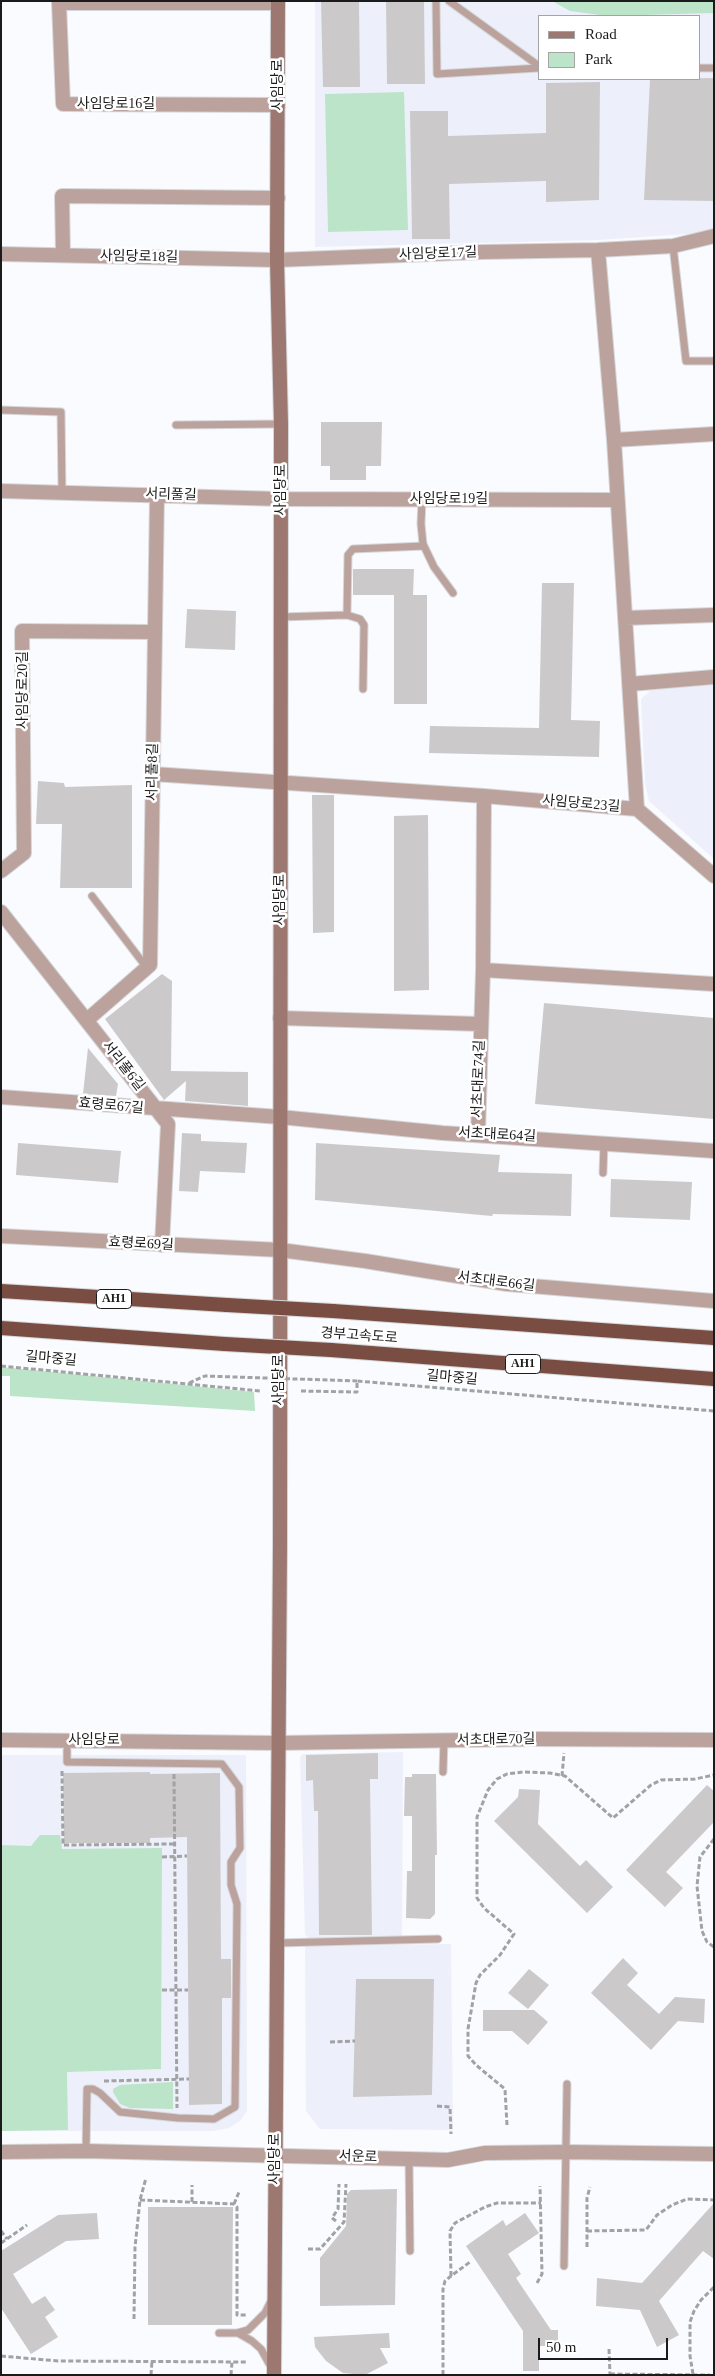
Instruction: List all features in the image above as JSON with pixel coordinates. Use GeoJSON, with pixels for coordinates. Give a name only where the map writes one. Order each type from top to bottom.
{"type":"FeatureCollection","features":[{"type":"Feature","properties":{"kind":"highway","name":"경부고속도로"},"geometry":{"type":"LineString","coordinates":[[1,1291],[227,1304],[714,1338]]}},
{"type":"Feature","properties":{"kind":"highway","name":"경부고속도로"},"geometry":{"type":"LineString","coordinates":[[1,1328],[331,1350],[714,1379]]}},
{"type":"Feature","properties":{"kind":"main road","name":"사임당로"},"geometry":{"type":"LineString","coordinates":[[274,2375],[281,782],[281,424],[277,260],[278,2]]}},
{"type":"Feature","properties":{"kind":"street","name":"사임당로16길"},"geometry":{"type":"LineString","coordinates":[[278,2],[59,3],[63,104],[278,105]]}},
{"type":"Feature","properties":{"kind":"street"},"geometry":{"type":"LineString","coordinates":[[63,256],[62,196],[278,198]]}},
{"type":"Feature","properties":{"kind":"street","name":"사임당로17길"},"geometry":{"type":"LineString","coordinates":[[277,260],[673,246],[714,236]]}},
{"type":"Feature","properties":{"kind":"street"},"geometry":{"type":"LineString","coordinates":[[598,250],[614,440],[637,809]]}},
{"type":"Feature","properties":{"kind":"street","name":"사임당로18길"},"geometry":{"type":"LineString","coordinates":[[1,254],[277,260]]}},
{"type":"Feature","properties":{"kind":"street"},"geometry":{"type":"LineString","coordinates":[[614,440],[714,434]]}},
{"type":"Feature","properties":{"kind":"street","name":"서리풀길"},"geometry":{"type":"LineString","coordinates":[[1,491],[280,499]]}},
{"type":"Feature","properties":{"kind":"street","name":"서리풀8길"},"geometry":{"type":"LineString","coordinates":[[147,968],[150,965],[157,495]]}},
{"type":"Feature","properties":{"kind":"street","name":"사임당로19길"},"geometry":{"type":"LineString","coordinates":[[280,499],[617,500]]}},
{"type":"Feature","properties":{"kind":"street"},"geometry":{"type":"LineString","coordinates":[[625,618],[714,615]]}},
{"type":"Feature","properties":{"kind":"street","name":"사임당로20길"},"geometry":{"type":"LineString","coordinates":[[1,871],[24,853],[22,631],[155,632]]}},
{"type":"Feature","properties":{"kind":"street"},"geometry":{"type":"LineString","coordinates":[[630,684],[714,677]]}},
{"type":"Feature","properties":{"kind":"street"},"geometry":{"type":"LineString","coordinates":[[153,774],[281,782]]}},
{"type":"Feature","properties":{"kind":"street","name":"사임당로23길"},"geometry":{"type":"LineString","coordinates":[[281,782],[637,809],[714,876]]}},
{"type":"Feature","properties":{"kind":"street"},"geometry":{"type":"LineString","coordinates":[[280,1018],[481,1024],[484,796]]}},
{"type":"Feature","properties":{"kind":"street","name":"서리풀6길"},"geometry":{"type":"LineString","coordinates":[[1,912],[168,1124],[162,1245]]}},
{"type":"Feature","properties":{"kind":"street"},"geometry":{"type":"LineString","coordinates":[[87,1020],[147,968]]}},
{"type":"Feature","properties":{"kind":"street"},"geometry":{"type":"LineString","coordinates":[[483,970],[714,984]]}},
{"type":"Feature","properties":{"kind":"street","name":"서초대로74길"},"geometry":{"type":"LineString","coordinates":[[478,1133],[481,1024]]}},
{"type":"Feature","properties":{"kind":"street","name":"효령로67길"},"geometry":{"type":"LineString","coordinates":[[1,1097],[158,1110],[280,1117]]}},
{"type":"Feature","properties":{"kind":"street","name":"서초대로64길"},"geometry":{"type":"LineString","coordinates":[[280,1117],[443,1132],[714,1151]]}},
{"type":"Feature","properties":{"kind":"street","name":"효령로69길"},"geometry":{"type":"LineString","coordinates":[[1,1236],[280,1250]]}},
{"type":"Feature","properties":{"kind":"street","name":"서초대로66길"},"geometry":{"type":"LineString","coordinates":[[280,1250],[366,1261],[507,1284],[714,1301]]}},
{"type":"Feature","properties":{"kind":"street","name":"사임당로"},"geometry":{"type":"LineString","coordinates":[[1,1740],[277,1743]]}},
{"type":"Feature","properties":{"kind":"street","name":"서초대로70길"},"geometry":{"type":"LineString","coordinates":[[277,1743],[444,1740],[714,1740]]}},
{"type":"Feature","properties":{"kind":"street","name":"서운로"},"geometry":{"type":"LineString","coordinates":[[1,2152],[86,2151],[448,2160],[485,2154],[567,2152],[714,2154]]}},
{"type":"Feature","properties":{"kind":"lane"},"geometry":{"type":"LineString","coordinates":[[436,1],[437,74],[538,67]]}},
{"type":"Feature","properties":{"kind":"lane"},"geometry":{"type":"LineString","coordinates":[[449,1],[538,66]]}},
{"type":"Feature","properties":{"kind":"lane"},"geometry":{"type":"LineString","coordinates":[[700,68],[714,68]]}},
{"type":"Feature","properties":{"kind":"lane"},"geometry":{"type":"LineString","coordinates":[[673,246],[686,361],[714,361]]}},
{"type":"Feature","properties":{"kind":"lane"},"geometry":{"type":"LineString","coordinates":[[1,410],[61,412],[62,492]]}},
{"type":"Feature","properties":{"kind":"lane"},"geometry":{"type":"LineString","coordinates":[[176,425],[281,424]]}},
{"type":"Feature","properties":{"kind":"lane"},"geometry":{"type":"LineString","coordinates":[[422,499],[421,534],[424,546],[434,567],[452,593]]}},
{"type":"Feature","properties":{"kind":"lane"},"geometry":{"type":"LineString","coordinates":[[347,615],[348,555],[353,549],[424,546]]}},
{"type":"Feature","properties":{"kind":"lane"},"geometry":{"type":"LineString","coordinates":[[280,617],[347,615],[360,618],[364,625],[363,689]]}},
{"type":"Feature","properties":{"kind":"lane"},"geometry":{"type":"LineString","coordinates":[[92,896],[147,968]]}},
{"type":"Feature","properties":{"kind":"lane"},"geometry":{"type":"LineString","coordinates":[[603,1172],[604,1143]]}},
{"type":"Feature","properties":{"kind":"lane"},"geometry":{"type":"LineString","coordinates":[[444,1740],[444,1772]]}},
{"type":"Feature","properties":{"kind":"lane"},"geometry":{"type":"LineString","coordinates":[[67,1750],[67,1762],[222,1764],[239,1787],[240,1848],[231,1862],[230,1885],[237,1904],[236,2106],[214,2120],[120,2112],[93,2089],[86,2089],[86,2151]]}},
{"type":"Feature","properties":{"kind":"lane"},"geometry":{"type":"LineString","coordinates":[[276,1943],[438,1939]]}},
{"type":"Feature","properties":{"kind":"lane"},"geometry":{"type":"LineString","coordinates":[[564,2266],[567,2084]]}},
{"type":"Feature","properties":{"kind":"lane"},"geometry":{"type":"LineString","coordinates":[[409,2158],[410,2251]]}},
{"type":"Feature","properties":{"kind":"lane"},"geometry":{"type":"LineString","coordinates":[[219,2333],[237,2333],[248,2330],[259,2320],[274,2294]]}},
{"type":"Feature","properties":{"kind":"lane"},"geometry":{"type":"LineString","coordinates":[[237,2333],[246,2337],[261,2349],[274,2375]]}},
{"type":"Feature","properties":{"kind":"path","name":"길마중길"},"geometry":{"type":"LineString","coordinates":[[1,1366],[260,1391]]}},
{"type":"Feature","properties":{"kind":"path","name":"길마중길"},"geometry":{"type":"LineString","coordinates":[[189,1383],[205,1376],[357,1382],[714,1411]]}},
{"type":"Feature","properties":{"kind":"path"},"geometry":{"type":"LineString","coordinates":[[302,1391],[357,1392],[357,1382]]}},
{"type":"Feature","properties":{"kind":"path"},"geometry":{"type":"LineString","coordinates":[[562,1776],[564,1752]]}},
{"type":"Feature","properties":{"kind":"path"},"geometry":{"type":"LineString","coordinates":[[67,1762],[62,1771],[63,1846],[175,1844]]}},
{"type":"Feature","properties":{"kind":"path"},"geometry":{"type":"LineString","coordinates":[[174,1763],[178,2118]]}},
{"type":"Feature","properties":{"kind":"path"},"geometry":{"type":"LineString","coordinates":[[507,2125],[506,2090],[468,2056],[468,2029],[476,1984],[480,1975],[500,1955],[514,1934],[484,1908],[477,1898],[477,1818],[488,1790],[497,1779],[507,1774],[523,1772],[562,1776],[578,1787],[613,1818],[651,1785],[661,1780],[695,1779],[714,1775]]}},
{"type":"Feature","properties":{"kind":"path"},"geometry":{"type":"LineString","coordinates":[[714,1839],[700,1857],[697,1886],[702,1931],[707,1942],[714,1947]]}},
{"type":"Feature","properties":{"kind":"path"},"geometry":{"type":"LineString","coordinates":[[162,1857],[187,1856]]}},
{"type":"Feature","properties":{"kind":"path"},"geometry":{"type":"LineString","coordinates":[[162,1990],[188,1990]]}},
{"type":"Feature","properties":{"kind":"path"},"geometry":{"type":"LineString","coordinates":[[330,2042],[355,2041]]}},
{"type":"Feature","properties":{"kind":"path"},"geometry":{"type":"LineString","coordinates":[[93,2089],[102,2082],[108,2081],[189,2079]]}},
{"type":"Feature","properties":{"kind":"path"},"geometry":{"type":"LineString","coordinates":[[437,2106],[450,2107],[452,2134]]}},
{"type":"Feature","properties":{"kind":"path"},"geometry":{"type":"LineString","coordinates":[[134,2319],[135,2247],[140,2200],[146,2178]]}},
{"type":"Feature","properties":{"kind":"path"},"geometry":{"type":"LineString","coordinates":[[336,2221],[332,2218],[338,2209],[339,2184]]}},
{"type":"Feature","properties":{"kind":"path"},"geometry":{"type":"LineString","coordinates":[[308,2248],[320,2249],[344,2222],[346,2184]]}},
{"type":"Feature","properties":{"kind":"path"},"geometry":{"type":"LineString","coordinates":[[192,2185],[192,2202]]}},
{"type":"Feature","properties":{"kind":"path"},"geometry":{"type":"LineString","coordinates":[[536,2282],[542,2274],[540,2186]]}},
{"type":"Feature","properties":{"kind":"path"},"geometry":{"type":"LineString","coordinates":[[587,2247],[587,2198],[590,2187]]}},
{"type":"Feature","properties":{"kind":"path"},"geometry":{"type":"LineString","coordinates":[[234,2204],[239,2192]]}},
{"type":"Feature","properties":{"kind":"path"},"geometry":{"type":"LineString","coordinates":[[587,2231],[646,2230],[657,2215],[672,2205],[688,2199],[714,2200]]}},
{"type":"Feature","properties":{"kind":"path"},"geometry":{"type":"LineString","coordinates":[[140,2200],[234,2204]]}},
{"type":"Feature","properties":{"kind":"path"},"geometry":{"type":"LineString","coordinates":[[451,2276],[450,2230],[455,2223],[497,2203],[541,2203]]}},
{"type":"Feature","properties":{"kind":"path"},"geometry":{"type":"LineString","coordinates":[[234,2204],[237,2207],[237,2315],[248,2315]]}},
{"type":"Feature","properties":{"kind":"path"},"geometry":{"type":"LineString","coordinates":[[1,2243],[28,2225]]}},
{"type":"Feature","properties":{"kind":"path"},"geometry":{"type":"LineString","coordinates":[[1,2231],[7,2239]]}},
{"type":"Feature","properties":{"kind":"path"},"geometry":{"type":"LineString","coordinates":[[443,2375],[443,2289],[445,2282],[451,2276],[470,2262]]}},
{"type":"Feature","properties":{"kind":"path"},"geometry":{"type":"LineString","coordinates":[[693,2374],[690,2356],[690,2322],[697,2306],[714,2287]]}},
{"type":"Feature","properties":{"kind":"path"},"geometry":{"type":"LineString","coordinates":[[610,2349],[610,2374],[710,2375]]}},
{"type":"Feature","properties":{"kind":"path"},"geometry":{"type":"LineString","coordinates":[[1,2356],[58,2360],[248,2362]]}},
{"type":"Feature","properties":{"kind":"path"},"geometry":{"type":"LineString","coordinates":[[151,2375],[152,2361]]}},
{"type":"Feature","properties":{"kind":"path"},"geometry":{"type":"LineString","coordinates":[[231,2375],[232,2362]]}},
{"type":"Feature","properties":{"kind":"shaded area"},"geometry":{"type":"Polygon","coordinates":[[[315,1],[714,1],[714,230],[701,233],[598,240],[315,247],[315,1]]]}},
{"type":"Feature","properties":{"kind":"shaded area"},"geometry":{"type":"Polygon","coordinates":[[[714,685],[714,859],[649,801],[645,783],[641,699],[651,690],[714,685]]]}},
{"type":"Feature","properties":{"kind":"shaded area"},"geometry":{"type":"Polygon","coordinates":[[[403,1752],[402,1937],[309,1939],[305,1934],[300,1757],[303,1754],[403,1752]]]}},
{"type":"Feature","properties":{"kind":"shaded area"},"geometry":{"type":"Polygon","coordinates":[[[1,1755],[246,1755],[247,2111],[240,2121],[229,2128],[212,2131],[1,2131],[1,1755]]]}},
{"type":"Feature","properties":{"kind":"shaded area"},"geometry":{"type":"Polygon","coordinates":[[[451,1944],[453,2130],[320,2129],[306,2111],[305,1946],[451,1944]]]}},
{"type":"Feature","properties":{"kind":"green space"},"geometry":{"type":"Polygon","coordinates":[[[552,1],[714,1],[714,13],[600,15],[570,11],[552,1]]]}},
{"type":"Feature","properties":{"kind":"green space"},"geometry":{"type":"Polygon","coordinates":[[[404,92],[408,230],[328,232],[325,94],[404,92]]]}},
{"type":"Feature","properties":{"kind":"green space"},"geometry":{"type":"Polygon","coordinates":[[[1,1367],[254,1392],[255,1411],[10,1396],[10,1376],[1,1376],[1,1367]]]}},
{"type":"Feature","properties":{"kind":"green space"},"geometry":{"type":"Polygon","coordinates":[[[40,1835],[60,1835],[62,1849],[162,1848],[161,2069],[67,2072],[68,2130],[1,2131],[1,1845],[31,1846],[40,1835]]]}},
{"type":"Feature","properties":{"kind":"green space"},"geometry":{"type":"Polygon","coordinates":[[[173,2082],[173,2109],[130,2108],[120,2104],[113,2092],[113,2089],[120,2085],[173,2082]]]}},
{"type":"Feature","properties":{"kind":"building"},"geometry":{"type":"Polygon","coordinates":[[[321,1],[359,1],[360,87],[323,87],[321,1]]]}},
{"type":"Feature","properties":{"kind":"building"},"geometry":{"type":"Polygon","coordinates":[[[386,1],[424,1],[425,84],[387,84],[386,1]]]}},
{"type":"Feature","properties":{"kind":"building"},"geometry":{"type":"Polygon","coordinates":[[[700,78],[714,78],[714,201],[644,200],[650,80],[700,80],[700,78]]]}},
{"type":"Feature","properties":{"kind":"building"},"geometry":{"type":"Polygon","coordinates":[[[600,82],[599,200],[546,202],[546,181],[449,184],[450,239],[412,239],[410,111],[448,111],[448,136],[546,133],[546,83],[600,82]]]}},
{"type":"Feature","properties":{"kind":"building"},"geometry":{"type":"Polygon","coordinates":[[[321,422],[382,422],[381,466],[366,466],[366,480],[330,480],[330,466],[321,466],[321,422]]]}},
{"type":"Feature","properties":{"kind":"building"},"geometry":{"type":"Polygon","coordinates":[[[353,569],[414,569],[413,595],[427,595],[427,704],[394,704],[394,595],[353,595],[353,569]]]}},
{"type":"Feature","properties":{"kind":"building"},"geometry":{"type":"Polygon","coordinates":[[[542,583],[574,583],[571,720],[600,721],[599,757],[429,753],[430,726],[539,728],[542,583]]]}},
{"type":"Feature","properties":{"kind":"building"},"geometry":{"type":"Polygon","coordinates":[[[187,609],[236,611],[235,650],[185,648],[187,609]]]}},
{"type":"Feature","properties":{"kind":"building"},"geometry":{"type":"Polygon","coordinates":[[[38,781],[64,783],[65,787],[132,785],[132,888],[60,888],[62,824],[36,824],[38,781]]]}},
{"type":"Feature","properties":{"kind":"building"},"geometry":{"type":"Polygon","coordinates":[[[312,795],[334,795],[334,932],[313,933],[312,795]]]}},
{"type":"Feature","properties":{"kind":"building"},"geometry":{"type":"Polygon","coordinates":[[[428,815],[429,990],[394,991],[394,816],[428,815]]]}},
{"type":"Feature","properties":{"kind":"building"},"geometry":{"type":"Polygon","coordinates":[[[162,974],[172,981],[171,1071],[248,1072],[248,1106],[185,1101],[186,1081],[164,1100],[105,1019],[162,974]]]}},
{"type":"Feature","properties":{"kind":"building"},"geometry":{"type":"Polygon","coordinates":[[[544,1003],[714,1018],[714,1119],[535,1104],[544,1003]]]}},
{"type":"Feature","properties":{"kind":"building"},"geometry":{"type":"Polygon","coordinates":[[[88,1048],[118,1084],[116,1096],[83,1094],[88,1048]]]}},
{"type":"Feature","properties":{"kind":"building"},"geometry":{"type":"Polygon","coordinates":[[[182,1133],[201,1134],[201,1141],[247,1143],[245,1173],[200,1171],[198,1192],[179,1191],[182,1133]]]}},
{"type":"Feature","properties":{"kind":"building"},"geometry":{"type":"Polygon","coordinates":[[[18,1143],[121,1151],[118,1183],[16,1175],[18,1143]]]}},
{"type":"Feature","properties":{"kind":"building"},"geometry":{"type":"Polygon","coordinates":[[[316,1143],[500,1155],[498,1172],[572,1174],[571,1216],[493,1214],[492,1216],[315,1200],[316,1143]]]}},
{"type":"Feature","properties":{"kind":"building"},"geometry":{"type":"Polygon","coordinates":[[[611,1179],[692,1182],[690,1220],[610,1217],[611,1179]]]}},
{"type":"Feature","properties":{"kind":"building"},"geometry":{"type":"Polygon","coordinates":[[[378,1753],[378,1779],[370,1779],[372,1935],[319,1935],[318,1811],[314,1811],[313,1780],[306,1781],[306,1755],[378,1753]]]}},
{"type":"Feature","properties":{"kind":"building"},"geometry":{"type":"Polygon","coordinates":[[[150,1772],[150,1774],[220,1773],[221,1959],[231,1959],[231,1998],[222,1998],[222,2104],[189,2105],[187,1837],[150,1838],[150,1843],[64,1843],[63,1773],[150,1772]]]}},
{"type":"Feature","properties":{"kind":"building"},"geometry":{"type":"Polygon","coordinates":[[[412,1774],[436,1774],[437,1855],[435,1855],[435,1914],[430,1919],[406,1918],[407,1871],[412,1871],[412,1816],[404,1816],[405,1777],[412,1777],[412,1774]]]}},
{"type":"Feature","properties":{"kind":"building"},"geometry":{"type":"Polygon","coordinates":[[[707,1785],[714,1791],[714,1822],[666,1872],[683,1888],[665,1907],[626,1870],[707,1785]]]}},
{"type":"Feature","properties":{"kind":"building"},"geometry":{"type":"Polygon","coordinates":[[[519,1789],[540,1790],[538,1824],[580,1866],[586,1860],[613,1887],[587,1913],[494,1821],[518,1797],[519,1789]]]}},
{"type":"Feature","properties":{"kind":"building"},"geometry":{"type":"Polygon","coordinates":[[[623,1958],[638,1973],[627,1985],[659,2014],[675,1997],[705,1999],[704,2023],[678,2021],[651,2050],[591,1993],[623,1958]]]}},
{"type":"Feature","properties":{"kind":"building"},"geometry":{"type":"Polygon","coordinates":[[[529,1969],[549,1985],[528,2009],[508,1993],[529,1969]]]}},
{"type":"Feature","properties":{"kind":"building"},"geometry":{"type":"Polygon","coordinates":[[[356,1979],[434,1979],[432,2095],[353,2097],[356,1979]]]}},
{"type":"Feature","properties":{"kind":"building"},"geometry":{"type":"Polygon","coordinates":[[[483,2010],[534,2010],[548,2022],[528,2045],[512,2031],[483,2031],[483,2010]]]}},
{"type":"Feature","properties":{"kind":"building"},"geometry":{"type":"Polygon","coordinates":[[[397,2189],[395,2305],[320,2306],[320,2258],[346,2226],[347,2194],[351,2190],[397,2189]]]}},
{"type":"Feature","properties":{"kind":"building"},"geometry":{"type":"Polygon","coordinates":[[[714,2203],[714,2259],[703,2251],[659,2301],[679,2335],[657,2347],[640,2310],[596,2306],[597,2278],[642,2283],[714,2203]]]}},
{"type":"Feature","properties":{"kind":"building"},"geometry":{"type":"Polygon","coordinates":[[[148,2207],[233,2207],[232,2325],[148,2325],[148,2207]]]}},
{"type":"Feature","properties":{"kind":"building"},"geometry":{"type":"Polygon","coordinates":[[[97,2213],[99,2239],[66,2241],[13,2274],[32,2304],[45,2296],[55,2310],[45,2317],[58,2337],[31,2354],[1,2308],[1,2251],[58,2215],[97,2213]]]}},
{"type":"Feature","properties":{"kind":"building"},"geometry":{"type":"Polygon","coordinates":[[[525,2213],[539,2233],[508,2254],[521,2274],[516,2278],[551,2330],[558,2330],[558,2346],[539,2346],[539,2371],[523,2371],[523,2331],[466,2246],[503,2220],[506,2226],[525,2213]]]}},
{"type":"Feature","properties":{"kind":"building"},"geometry":{"type":"Polygon","coordinates":[[[389,2333],[390,2348],[380,2348],[388,2363],[365,2375],[343,2373],[326,2361],[315,2347],[314,2337],[389,2333]]]}}]}
